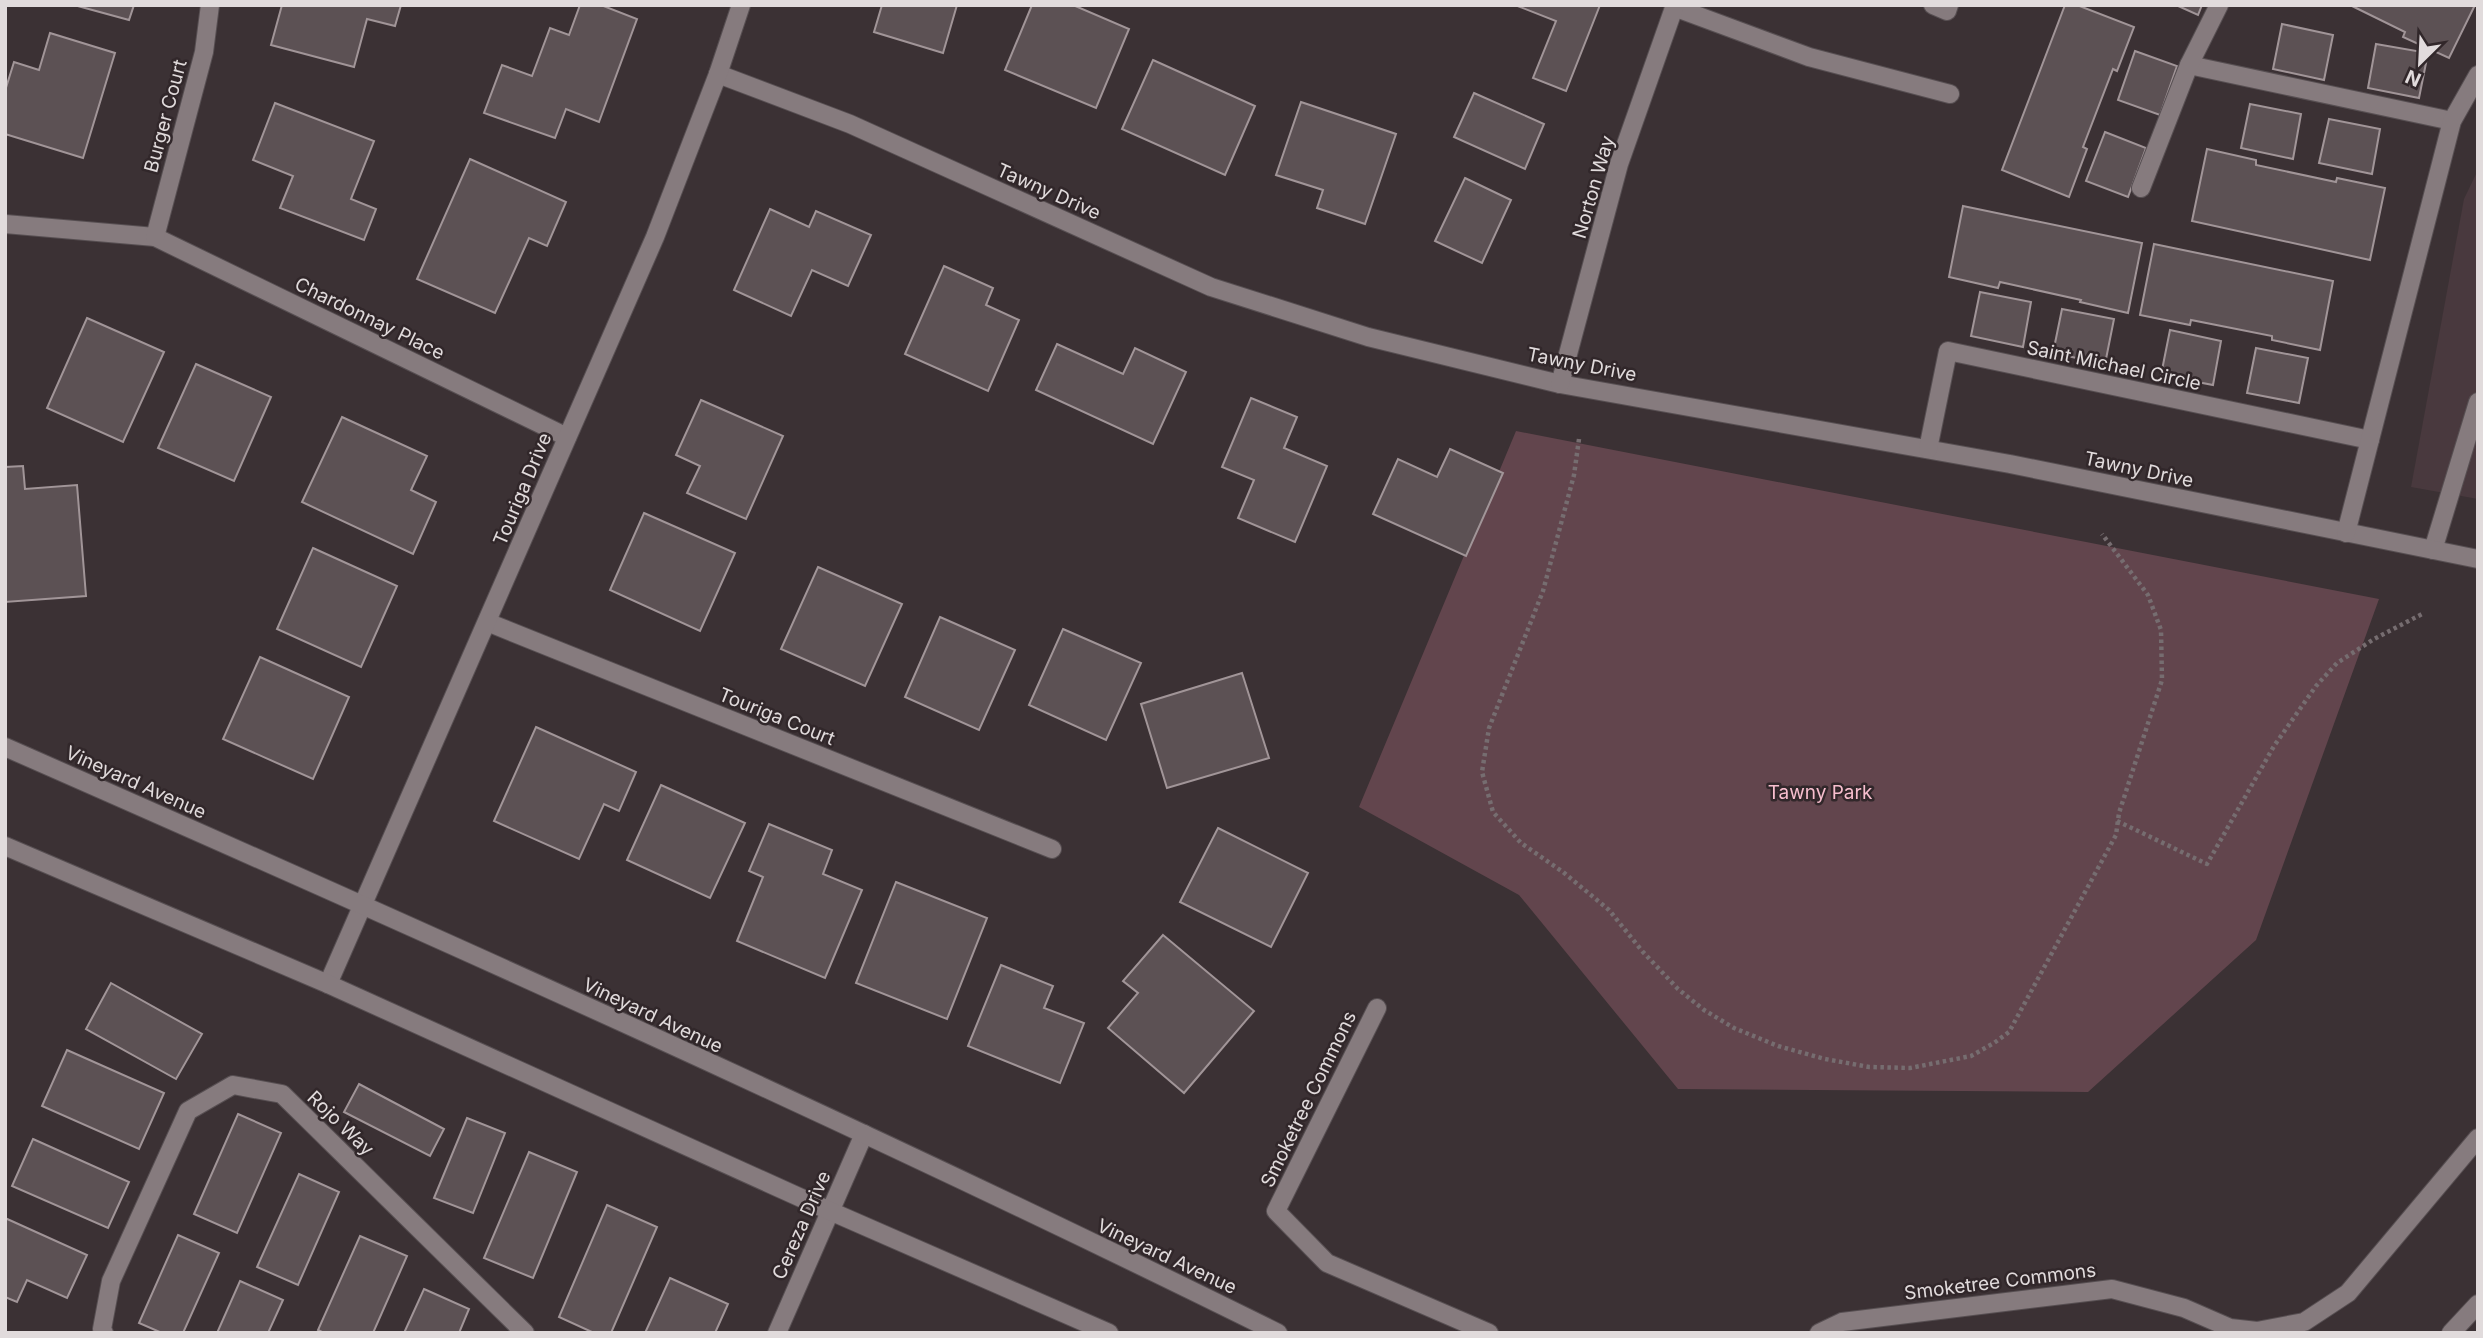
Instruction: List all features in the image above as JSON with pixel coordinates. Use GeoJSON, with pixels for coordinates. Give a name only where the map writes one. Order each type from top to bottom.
{"type":"FeatureCollection","features":[{"type":"Feature","properties":{"kind":"street","name":"Burger Court"},"geometry":{"type":"LineString","coordinates":[[155,237],[204,52],[210,5]]}},
{"type":"Feature","properties":{"kind":"street","name":"Touriga Drive"},"geometry":{"type":"LineString","coordinates":[[328,984],[655,237],[718,74],[741,5]]}},
{"type":"Feature","properties":{"kind":"street"},"geometry":{"type":"LineString","coordinates":[[1933,5],[1947,11],[1950,5]]}},
{"type":"Feature","properties":{"kind":"street"},"geometry":{"type":"LineString","coordinates":[[2141,188],[2189,65],[2219,5]]}},
{"type":"Feature","properties":{"kind":"street"},"geometry":{"type":"LineString","coordinates":[[1675,6],[1809,57],[1950,94]]}},
{"type":"Feature","properties":{"kind":"street","name":"Norton Way"},"geometry":{"type":"LineString","coordinates":[[1560,384],[1619,164],[1675,6]]}},
{"type":"Feature","properties":{"kind":"street"},"geometry":{"type":"LineString","coordinates":[[2189,65],[2452,121]]}},
{"type":"Feature","properties":{"kind":"street","name":"Tawny Drive"},"geometry":{"type":"LineString","coordinates":[[718,74],[849,124],[1211,287],[1368,337],[1560,384],[1928,449],[2478,559]]}},
{"type":"Feature","properties":{"kind":"street"},"geometry":{"type":"LineString","coordinates":[[2346,533],[2452,121],[2478,75]]}},
{"type":"Feature","properties":{"kind":"street"},"geometry":{"type":"LineString","coordinates":[[5,224],[155,237]]}},
{"type":"Feature","properties":{"kind":"street","name":"Chardonnay Place"},"geometry":{"type":"LineString","coordinates":[[155,237],[567,437]]}},
{"type":"Feature","properties":{"kind":"street","name":"Saint Michael Circle"},"geometry":{"type":"LineString","coordinates":[[1928,449],[1948,351],[2370,440]]}},
{"type":"Feature","properties":{"kind":"street"},"geometry":{"type":"LineString","coordinates":[[2433,550],[2478,402]]}},
{"type":"Feature","properties":{"kind":"street","name":"Touriga Court"},"geometry":{"type":"LineString","coordinates":[[487,622],[1052,849]]}},
{"type":"Feature","properties":{"kind":"street","name":"Vineyard Avenue"},"geometry":{"type":"LineString","coordinates":[[5,747],[363,905],[864,1134],[1279,1333]]}},
{"type":"Feature","properties":{"kind":"street"},"geometry":{"type":"LineString","coordinates":[[5,846],[328,984],[830,1211],[1110,1333]]}},
{"type":"Feature","properties":{"kind":"street","name":"Smoketree Commons"},"geometry":{"type":"LineString","coordinates":[[1377,1008],[1276,1211],[1327,1263],[1489,1333]]}},
{"type":"Feature","properties":{"kind":"street","name":"Rojo Way"},"geometry":{"type":"LineString","coordinates":[[104,1333],[102,1329],[111,1281],[188,1111],[233,1085],[282,1094],[525,1333]]}},
{"type":"Feature","properties":{"kind":"street","name":"Cereza Drive"},"geometry":{"type":"LineString","coordinates":[[777,1333],[864,1134]]}},
{"type":"Feature","properties":{"kind":"street","name":"Smoketree Commons"},"geometry":{"type":"LineString","coordinates":[[1819,1333],[1842,1322],[2112,1289],[2184,1308],[2230,1328],[2257,1331],[2304,1322],[2348,1293],[2478,1138]]}},
{"type":"Feature","properties":{"kind":"street"},"geometry":{"type":"LineString","coordinates":[[2451,1333],[2478,1304]]}},
{"type":"Feature","properties":{"kind":"path"},"geometry":{"type":"LineString","coordinates":[[1579,439],[1574,475],[1546,580],[1489,728],[1482,772],[1493,812],[1521,843],[1609,910],[1678,989],[1704,1010],[1734,1028],[1778,1046],[1869,1067],[1910,1068],[1971,1056],[1994,1044],[2009,1032],[2116,835],[2117,821],[2162,680],[2161,630],[2148,595],[2102,534]]}},
{"type":"Feature","properties":{"kind":"path"},"geometry":{"type":"LineString","coordinates":[[2117,821],[2207,864],[2274,746],[2316,686],[2337,663],[2374,639],[2424,613]]}},
{"type":"Feature","properties":{"kind":"shaded area"},"geometry":{"type":"Polygon","coordinates":[[[2478,170],[2478,499],[2411,487],[2464,199],[2478,170]]]}},
{"type":"Feature","properties":{"kind":"green space","name":"Tawny Park"},"geometry":{"type":"Polygon","coordinates":[[[1516,431],[2379,599],[2256,940],[2088,1092],[1678,1089],[1519,895],[1359,807],[1516,431]]]}},
{"type":"Feature","properties":{"kind":"building"},"geometry":{"type":"Polygon","coordinates":[[[74,5],[134,5],[129,20],[74,5]]]}},
{"type":"Feature","properties":{"kind":"building"},"geometry":{"type":"Polygon","coordinates":[[[282,5],[401,5],[395,26],[367,19],[354,67],[271,45],[282,5]]]}},
{"type":"Feature","properties":{"kind":"building"},"geometry":{"type":"Polygon","coordinates":[[[580,5],[601,5],[637,19],[599,122],[566,109],[555,138],[484,113],[502,65],[532,76],[550,28],[569,35],[580,5]]]}},
{"type":"Feature","properties":{"kind":"building"},"geometry":{"type":"Polygon","coordinates":[[[882,5],[957,5],[943,53],[874,32],[882,5]]]}},
{"type":"Feature","properties":{"kind":"building"},"geometry":{"type":"Polygon","coordinates":[[[1032,5],[1073,5],[1129,29],[1096,108],[1005,70],[1032,5]]]}},
{"type":"Feature","properties":{"kind":"building"},"geometry":{"type":"Polygon","coordinates":[[[1515,5],[1600,5],[1566,91],[1533,78],[1556,21],[1515,5]]]}},
{"type":"Feature","properties":{"kind":"building"},"geometry":{"type":"Polygon","coordinates":[[[2065,5],[2077,5],[2134,27],[2117,71],[2113,69],[2083,147],[2087,149],[2069,197],[2002,170],[2065,5]]]}},
{"type":"Feature","properties":{"kind":"building"},"geometry":{"type":"Polygon","coordinates":[[[2176,5],[2202,5],[2198,15],[2176,5]]]}},
{"type":"Feature","properties":{"kind":"building"},"geometry":{"type":"Polygon","coordinates":[[[2350,5],[2475,5],[2449,58],[2403,37],[2405,32],[2350,5]]]}},
{"type":"Feature","properties":{"kind":"building"},"geometry":{"type":"Polygon","coordinates":[[[2282,24],[2333,35],[2324,80],[2273,69],[2282,24]]]}},
{"type":"Feature","properties":{"kind":"building"},"geometry":{"type":"Polygon","coordinates":[[[50,33],[115,53],[83,158],[5,134],[5,91],[14,62],[39,70],[50,33]]]}},
{"type":"Feature","properties":{"kind":"building"},"geometry":{"type":"Polygon","coordinates":[[[2376,44],[2428,53],[2419,98],[2368,88],[2376,44]]]}},
{"type":"Feature","properties":{"kind":"building"},"geometry":{"type":"Polygon","coordinates":[[[2135,51],[2177,66],[2160,115],[2118,100],[2135,51]]]}},
{"type":"Feature","properties":{"kind":"building"},"geometry":{"type":"Polygon","coordinates":[[[1153,60],[1255,106],[1225,175],[1122,129],[1153,60]]]}},
{"type":"Feature","properties":{"kind":"building"},"geometry":{"type":"Polygon","coordinates":[[[1474,93],[1544,124],[1525,169],[1454,137],[1474,93]]]}},
{"type":"Feature","properties":{"kind":"building"},"geometry":{"type":"Polygon","coordinates":[[[1301,102],[1396,134],[1365,224],[1317,208],[1323,190],[1276,175],[1301,102]]]}},
{"type":"Feature","properties":{"kind":"building"},"geometry":{"type":"Polygon","coordinates":[[[275,103],[374,141],[351,199],[376,209],[364,240],[280,208],[293,176],[253,160],[275,103]]]}},
{"type":"Feature","properties":{"kind":"building"},"geometry":{"type":"Polygon","coordinates":[[[2250,104],[2301,114],[2293,159],[2241,148],[2250,104]]]}},
{"type":"Feature","properties":{"kind":"building"},"geometry":{"type":"Polygon","coordinates":[[[2329,119],[2380,129],[2372,174],[2319,163],[2329,119]]]}},
{"type":"Feature","properties":{"kind":"building"},"geometry":{"type":"Polygon","coordinates":[[[2105,132],[2146,148],[2128,197],[2086,181],[2105,132]]]}},
{"type":"Feature","properties":{"kind":"building"},"geometry":{"type":"Polygon","coordinates":[[[2207,149],[2256,160],[2256,165],[2336,182],[2337,178],[2385,188],[2370,260],[2192,221],[2207,149]]]}},
{"type":"Feature","properties":{"kind":"building"},"geometry":{"type":"Polygon","coordinates":[[[470,159],[566,202],[547,246],[529,238],[495,313],[417,279],[470,159]]]}},
{"type":"Feature","properties":{"kind":"building"},"geometry":{"type":"Polygon","coordinates":[[[1465,178],[1511,200],[1482,263],[1435,241],[1465,178]]]}},
{"type":"Feature","properties":{"kind":"building"},"geometry":{"type":"Polygon","coordinates":[[[1963,206],[2142,243],[2128,313],[2000,282],[1998,288],[1949,277],[1963,206]]]}},
{"type":"Feature","properties":{"kind":"building"},"geometry":{"type":"Polygon","coordinates":[[[770,209],[809,227],[816,211],[871,235],[848,286],[812,270],[791,316],[734,290],[770,209]]]}},
{"type":"Feature","properties":{"kind":"building"},"geometry":{"type":"Polygon","coordinates":[[[2154,244],[2333,281],[2320,350],[2272,340],[2272,336],[2191,320],[2190,325],[2140,315],[2154,244]]]}},
{"type":"Feature","properties":{"kind":"building"},"geometry":{"type":"Polygon","coordinates":[[[944,266],[993,288],[986,305],[1019,320],[988,391],[905,354],[944,266]]]}},
{"type":"Feature","properties":{"kind":"building"},"geometry":{"type":"Polygon","coordinates":[[[1980,292],[2031,302],[2023,347],[1971,336],[1980,292]]]}},
{"type":"Feature","properties":{"kind":"building"},"geometry":{"type":"Polygon","coordinates":[[[2062,309],[2114,319],[2105,364],[2053,353],[2062,309]]]}},
{"type":"Feature","properties":{"kind":"building"},"geometry":{"type":"Polygon","coordinates":[[[87,318],[164,352],[123,442],[47,408],[87,318]]]}},
{"type":"Feature","properties":{"kind":"building"},"geometry":{"type":"Polygon","coordinates":[[[2170,330],[2221,341],[2213,385],[2161,375],[2170,330]]]}},
{"type":"Feature","properties":{"kind":"building"},"geometry":{"type":"Polygon","coordinates":[[[1057,344],[1123,374],[1135,348],[1186,372],[1153,444],[1036,390],[1057,344]]]}},
{"type":"Feature","properties":{"kind":"building"},"geometry":{"type":"Polygon","coordinates":[[[2256,348],[2308,358],[2299,403],[2247,393],[2256,348]]]}},
{"type":"Feature","properties":{"kind":"building"},"geometry":{"type":"Polygon","coordinates":[[[196,364],[271,397],[234,481],[158,448],[196,364]]]}},
{"type":"Feature","properties":{"kind":"building"},"geometry":{"type":"Polygon","coordinates":[[[1251,398],[1297,417],[1284,448],[1327,466],[1295,542],[1238,518],[1254,480],[1222,467],[1251,398]]]}},
{"type":"Feature","properties":{"kind":"building"},"geometry":{"type":"Polygon","coordinates":[[[701,400],[783,436],[746,519],[687,493],[700,466],[676,455],[701,400]]]}},
{"type":"Feature","properties":{"kind":"building"},"geometry":{"type":"Polygon","coordinates":[[[342,417],[427,456],[411,490],[436,502],[413,554],[302,502],[342,417]]]}},
{"type":"Feature","properties":{"kind":"building"},"geometry":{"type":"Polygon","coordinates":[[[1450,449],[1503,473],[1466,556],[1373,514],[1398,459],[1437,477],[1450,449]]]}},
{"type":"Feature","properties":{"kind":"building"},"geometry":{"type":"Polygon","coordinates":[[[23,466],[25,489],[77,485],[86,596],[5,602],[5,467],[23,466]]]}},
{"type":"Feature","properties":{"kind":"building"},"geometry":{"type":"Polygon","coordinates":[[[644,513],[735,553],[700,631],[610,590],[644,513]]]}},
{"type":"Feature","properties":{"kind":"building"},"geometry":{"type":"Polygon","coordinates":[[[313,548],[397,586],[361,667],[277,629],[313,548]]]}},
{"type":"Feature","properties":{"kind":"building"},"geometry":{"type":"Polygon","coordinates":[[[818,567],[902,604],[865,686],[781,649],[818,567]]]}},
{"type":"Feature","properties":{"kind":"building"},"geometry":{"type":"Polygon","coordinates":[[[940,617],[1015,650],[979,730],[905,697],[940,617]]]}},
{"type":"Feature","properties":{"kind":"building"},"geometry":{"type":"Polygon","coordinates":[[[1063,629],[1141,663],[1106,740],[1029,705],[1063,629]]]}},
{"type":"Feature","properties":{"kind":"building"},"geometry":{"type":"Polygon","coordinates":[[[260,657],[349,697],[313,779],[223,739],[260,657]]]}},
{"type":"Feature","properties":{"kind":"building"},"geometry":{"type":"Polygon","coordinates":[[[1242,673],[1269,758],[1167,788],[1141,704],[1242,673]]]}},
{"type":"Feature","properties":{"kind":"building"},"geometry":{"type":"Polygon","coordinates":[[[536,727],[636,772],[619,811],[604,804],[579,859],[494,821],[536,727]]]}},
{"type":"Feature","properties":{"kind":"building"},"geometry":{"type":"Polygon","coordinates":[[[661,785],[745,823],[710,898],[627,860],[661,785]]]}},
{"type":"Feature","properties":{"kind":"building"},"geometry":{"type":"Polygon","coordinates":[[[769,824],[832,850],[823,874],[862,890],[825,978],[737,941],[763,877],[749,871],[769,824]]]}},
{"type":"Feature","properties":{"kind":"building"},"geometry":{"type":"Polygon","coordinates":[[[1218,828],[1308,873],[1271,947],[1180,902],[1218,828]]]}},
{"type":"Feature","properties":{"kind":"building"},"geometry":{"type":"Polygon","coordinates":[[[896,882],[987,918],[947,1019],[856,983],[896,882]]]}},
{"type":"Feature","properties":{"kind":"building"},"geometry":{"type":"Polygon","coordinates":[[[1163,935],[1254,1011],[1184,1093],[1108,1028],[1138,993],[1123,981],[1163,935]]]}},
{"type":"Feature","properties":{"kind":"building"},"geometry":{"type":"Polygon","coordinates":[[[1001,965],[1053,986],[1044,1008],[1084,1023],[1060,1083],[968,1046],[1001,965]]]}},
{"type":"Feature","properties":{"kind":"building"},"geometry":{"type":"Polygon","coordinates":[[[111,983],[202,1034],[176,1079],[86,1029],[111,983]]]}},
{"type":"Feature","properties":{"kind":"building"},"geometry":{"type":"Polygon","coordinates":[[[67,1050],[164,1093],[139,1149],[42,1106],[67,1050]]]}},
{"type":"Feature","properties":{"kind":"building"},"geometry":{"type":"Polygon","coordinates":[[[359,1084],[444,1129],[430,1156],[344,1112],[359,1084]]]}},
{"type":"Feature","properties":{"kind":"building"},"geometry":{"type":"Polygon","coordinates":[[[238,1114],[281,1133],[237,1233],[194,1214],[238,1114]]]}},
{"type":"Feature","properties":{"kind":"building"},"geometry":{"type":"Polygon","coordinates":[[[467,1118],[505,1133],[473,1213],[434,1198],[467,1118]]]}},
{"type":"Feature","properties":{"kind":"building"},"geometry":{"type":"Polygon","coordinates":[[[33,1139],[129,1182],[108,1228],[12,1186],[33,1139]]]}},
{"type":"Feature","properties":{"kind":"building"},"geometry":{"type":"Polygon","coordinates":[[[529,1152],[577,1172],[533,1278],[484,1258],[529,1152]]]}},
{"type":"Feature","properties":{"kind":"building"},"geometry":{"type":"Polygon","coordinates":[[[299,1174],[339,1192],[298,1285],[257,1267],[299,1174]]]}},
{"type":"Feature","properties":{"kind":"building"},"geometry":{"type":"Polygon","coordinates":[[[607,1205],[657,1227],[611,1333],[594,1333],[559,1317],[607,1205]]]}},
{"type":"Feature","properties":{"kind":"building"},"geometry":{"type":"Polygon","coordinates":[[[5,1218],[87,1255],[67,1298],[27,1280],[17,1302],[5,1297],[5,1218]]]}},
{"type":"Feature","properties":{"kind":"building"},"geometry":{"type":"Polygon","coordinates":[[[178,1235],[219,1253],[183,1333],[162,1333],[139,1323],[178,1235]]]}},
{"type":"Feature","properties":{"kind":"building"},"geometry":{"type":"Polygon","coordinates":[[[360,1236],[407,1256],[373,1333],[324,1333],[318,1330],[360,1236]]]}},
{"type":"Feature","properties":{"kind":"building"},"geometry":{"type":"Polygon","coordinates":[[[670,1278],[728,1304],[715,1333],[645,1333],[670,1278]]]}},
{"type":"Feature","properties":{"kind":"building"},"geometry":{"type":"Polygon","coordinates":[[[240,1281],[283,1300],[268,1333],[217,1333],[240,1281]]]}},
{"type":"Feature","properties":{"kind":"building"},"geometry":{"type":"Polygon","coordinates":[[[424,1289],[469,1309],[459,1333],[404,1333],[424,1289]]]}}]}
